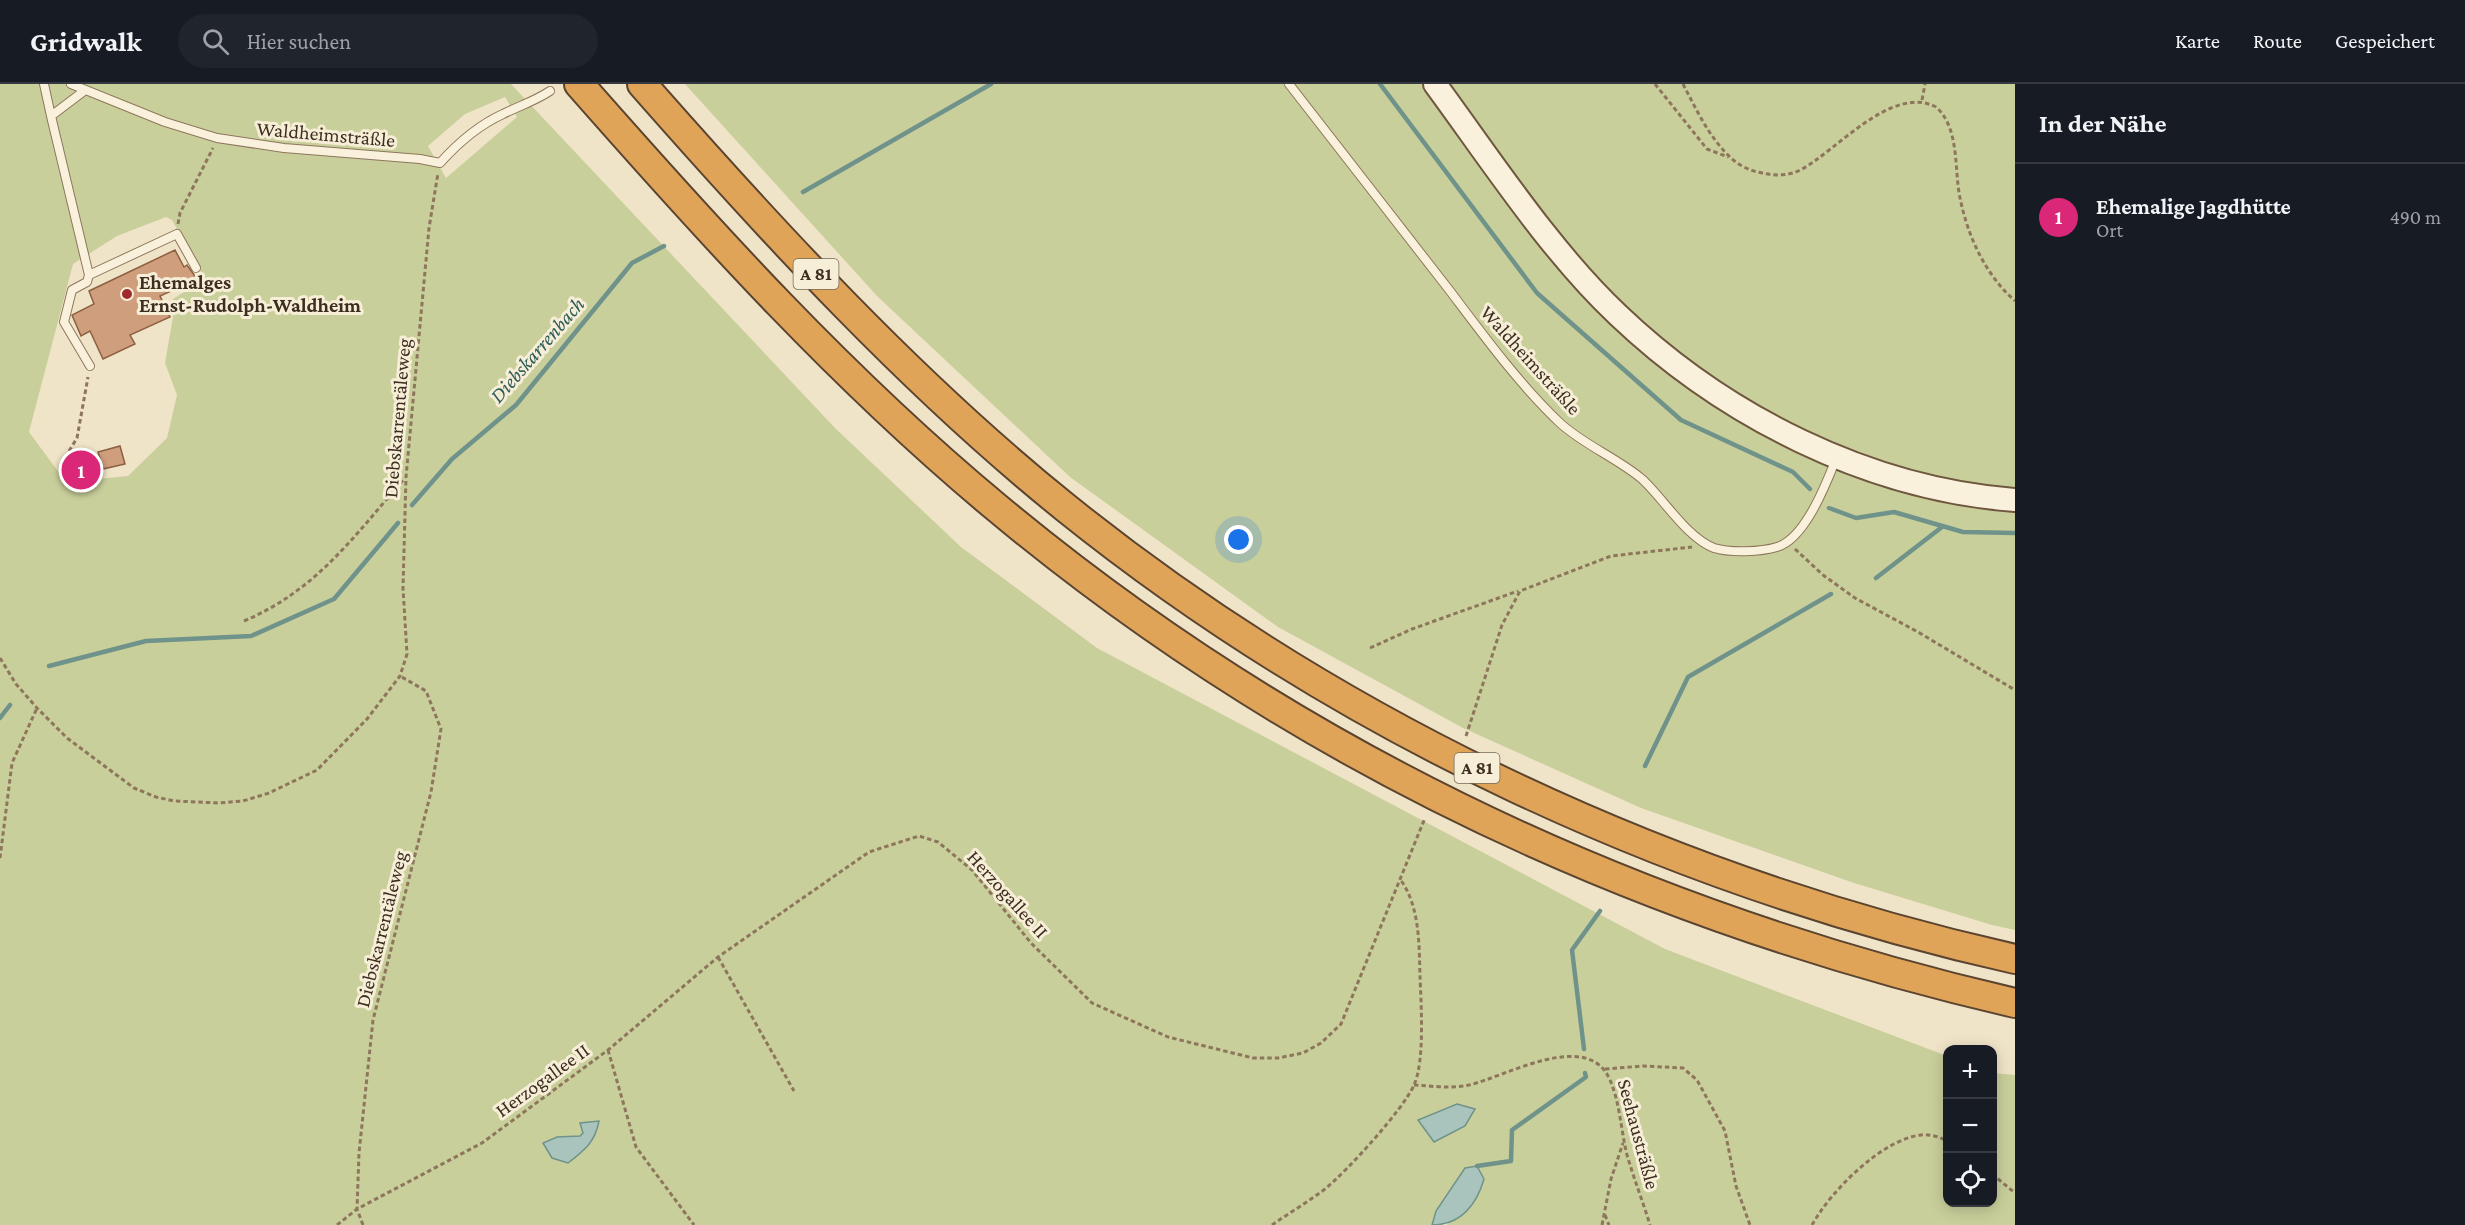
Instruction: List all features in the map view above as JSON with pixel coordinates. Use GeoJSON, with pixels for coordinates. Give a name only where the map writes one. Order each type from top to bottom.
{"type":"FeatureCollection","features":[{"type":"Feature","properties":{"kind":"highway","name":"A 81"},"geometry":{"type":"LineString","coordinates":[[579,84],[724,247],[898,421],[993,504],[1070,566],[1240,686],[1336,743],[1425,791],[1535,845],[1616,880],[1802,946],[1891,973],[2015,1004]]}},
{"type":"Feature","properties":{"kind":"highway","name":"A 81"},"geometry":{"type":"LineString","coordinates":[[642,84],[808,265],[956,412],[1067,509],[1186,598],[1258,645],[1392,724],[1522,791],[1586,820],[1667,853],[1805,902],[1915,934],[2015,959]]}},
{"type":"Feature","properties":{"kind":"street"},"geometry":{"type":"LineString","coordinates":[[1435,84],[1576,270],[1617,315],[1685,373],[1739,408],[1838,457],[1943,488],[2015,500]]}},
{"type":"Feature","properties":{"kind":"lane"},"geometry":{"type":"LineString","coordinates":[[44,84],[89,275],[87,282],[72,290],[64,322],[90,366]]}},
{"type":"Feature","properties":{"kind":"lane","name":"Waldheimsträßle"},"geometry":{"type":"LineString","coordinates":[[71,84],[84,91],[218,138],[248,145],[420,159],[440,163]]}},
{"type":"Feature","properties":{"kind":"lane","name":"Waldheimsträßle"},"geometry":{"type":"LineString","coordinates":[[1289,84],[1470,318],[1563,425],[1620,461],[1644,481],[1702,539],[1715,548],[1724,550],[1764,549],[1787,542]]}},
{"type":"Feature","properties":{"kind":"lane"},"geometry":{"type":"LineString","coordinates":[[51,116],[84,91]]}},
{"type":"Feature","properties":{"kind":"lane"},"geometry":{"type":"LineString","coordinates":[[440,163],[456,145],[501,114],[534,102],[550,91]]}},
{"type":"Feature","properties":{"kind":"lane"},"geometry":{"type":"LineString","coordinates":[[89,275],[177,234],[196,268]]}},
{"type":"Feature","properties":{"kind":"lane"},"geometry":{"type":"LineString","coordinates":[[1787,542],[1801,528],[1819,500],[1838,457]]}},
{"type":"Feature","properties":{"kind":"path"},"geometry":{"type":"LineString","coordinates":[[1655,84],[1707,149],[1730,157]]}},
{"type":"Feature","properties":{"kind":"path"},"geometry":{"type":"LineString","coordinates":[[1683,84],[1705,123],[1730,157],[1743,167],[1759,173],[1774,175],[1801,170],[1885,104]]}},
{"type":"Feature","properties":{"kind":"path"},"geometry":{"type":"LineString","coordinates":[[1922,101],[1925,84]]}},
{"type":"Feature","properties":{"kind":"path"},"geometry":{"type":"LineString","coordinates":[[1900,99],[1922,101],[1935,106],[1946,119],[1955,151],[1960,197],[1971,238],[1985,266],[2015,301]]}},
{"type":"Feature","properties":{"kind":"path"},"geometry":{"type":"LineString","coordinates":[[180,213],[218,138]]}},
{"type":"Feature","properties":{"kind":"path","name":"Diebskarrentäleweg"},"geometry":{"type":"LineString","coordinates":[[0,658],[16,684],[68,738],[134,788],[174,801],[219,803],[243,801],[269,794],[317,770],[366,719],[400,676],[407,654],[403,588],[406,477],[429,228],[440,163]]}},
{"type":"Feature","properties":{"kind":"path"},"geometry":{"type":"LineString","coordinates":[[69,451],[77,438],[90,366]]}},
{"type":"Feature","properties":{"kind":"path"},"geometry":{"type":"LineString","coordinates":[[244,621],[276,608],[321,574],[406,477]]}},
{"type":"Feature","properties":{"kind":"path"},"geometry":{"type":"LineString","coordinates":[[1370,648],[1412,629],[1611,556],[1683,549],[1694,546],[1702,539]]}},
{"type":"Feature","properties":{"kind":"path"},"geometry":{"type":"LineString","coordinates":[[1787,542],[1823,575],[1855,598],[1918,632],[2015,690]]}},
{"type":"Feature","properties":{"kind":"path"},"geometry":{"type":"LineString","coordinates":[[1466,736],[1502,625],[1520,591]]}},
{"type":"Feature","properties":{"kind":"path","name":"Diebskarrentäleweg"},"geometry":{"type":"LineString","coordinates":[[357,1209],[359,1153],[373,1020],[434,783],[441,729],[426,691],[400,676]]}},
{"type":"Feature","properties":{"kind":"path"},"geometry":{"type":"LineString","coordinates":[[0,858],[12,763],[37,708]]}},
{"type":"Feature","properties":{"kind":"path","name":"Herzogallee II"},"geometry":{"type":"LineString","coordinates":[[338,1225],[357,1209],[482,1143],[608,1050],[718,957],[869,852],[919,836],[938,842],[972,870],[1031,943],[1092,1004],[1168,1037],[1252,1058],[1278,1058],[1304,1053],[1321,1043],[1341,1024],[1425,818]]}},
{"type":"Feature","properties":{"kind":"path"},"geometry":{"type":"LineString","coordinates":[[1272,1225],[1326,1188],[1377,1135],[1414,1085],[1419,1042],[1420,962],[1416,920],[1408,890],[1400,879]]}},
{"type":"Feature","properties":{"kind":"path"},"geometry":{"type":"LineString","coordinates":[[718,957],[794,1091]]}},
{"type":"Feature","properties":{"kind":"path"},"geometry":{"type":"LineString","coordinates":[[608,1050],[636,1147],[694,1225]]}},
{"type":"Feature","properties":{"kind":"path","name":"Seehausträßle"},"geometry":{"type":"LineString","coordinates":[[1414,1085],[1455,1087],[1470,1085],[1551,1059],[1574,1056],[1593,1061],[1605,1069],[1615,1095],[1624,1142],[1650,1225]]}},
{"type":"Feature","properties":{"kind":"path"},"geometry":{"type":"LineString","coordinates":[[1605,1069],[1644,1066],[1683,1068],[1697,1080],[1725,1131],[1736,1186],[1750,1225]]}},
{"type":"Feature","properties":{"kind":"path"},"geometry":{"type":"LineString","coordinates":[[1812,1225],[1836,1192],[1892,1144],[1920,1135],[1933,1135],[1943,1139]]}},
{"type":"Feature","properties":{"kind":"path"},"geometry":{"type":"LineString","coordinates":[[1602,1225],[1618,1154],[1624,1142]]}},
{"type":"Feature","properties":{"kind":"path"},"geometry":{"type":"LineString","coordinates":[[1997,1178],[2015,1193]]}},
{"type":"Feature","properties":{"kind":"path"},"geometry":{"type":"LineString","coordinates":[[357,1209],[363,1225]]}},
{"type":"Feature","properties":{"kind":"path"},"geometry":{"type":"LineString","coordinates":[[1604,1213],[1609,1225]]}},
{"type":"Feature","properties":{"kind":"green space"},"geometry":{"type":"Polygon","coordinates":[[[0,84],[511,84],[835,428],[961,547],[1097,648],[1665,949],[1943,1054],[1943,1207],[1997,1207],[1997,1073],[2015,1075],[2015,1225],[1446,1225],[1477,1166],[1465,1168],[1436,1211],[1432,1225],[0,1225],[0,84]],[[505,97],[465,114],[428,146],[446,178],[517,117],[505,97]],[[166,217],[117,236],[73,264],[29,432],[66,482],[128,476],[167,438],[177,395],[165,363],[174,311],[173,299],[205,279],[172,220],[166,217]],[[583,1133],[580,1136],[557,1137],[568,1163],[583,1133]]]}},
{"type":"Feature","properties":{"kind":"green space"},"geometry":{"type":"Polygon","coordinates":[[[685,84],[2015,84],[2015,930],[1854,883],[1641,808],[1463,728],[1278,627],[1070,477],[877,296],[685,84]]]}},
{"type":"Feature","properties":{"kind":"water"},"geometry":{"type":"Polygon","coordinates":[[[1457,1104],[1475,1109],[1465,1126],[1434,1142],[1418,1120],[1457,1104]]]}},
{"type":"Feature","properties":{"kind":"water"},"geometry":{"type":"Polygon","coordinates":[[[599,1121],[595,1135],[588,1145],[568,1163],[552,1158],[543,1143],[557,1137],[580,1136],[583,1133],[580,1123],[599,1121]]]}},
{"type":"Feature","properties":{"kind":"water"},"geometry":{"type":"Polygon","coordinates":[[[1477,1166],[1484,1179],[1472,1205],[1451,1221],[1432,1225],[1436,1211],[1465,1168],[1477,1166]]]}},
{"type":"Feature","properties":{"kind":"building","name":"Ehemalges Ernst-Rudolph-Waldheim"},"geometry":{"type":"Polygon","coordinates":[[[175,250],[184,267],[187,265],[197,279],[160,296],[170,317],[130,335],[135,344],[103,359],[90,331],[81,336],[72,315],[94,304],[89,291],[175,250]]]}},
{"type":"Feature","properties":{"kind":"building"},"geometry":{"type":"Polygon","coordinates":[[[120,446],[125,464],[103,469],[98,452],[120,446]]]}},
{"type":"Feature","properties":{"kind":"building"},"geometry":{"type":"Polygon","coordinates":[[[96,462],[97,476],[66,479],[65,465],[96,462]]]}},
{"type":"Feature","properties":{"kind":"waterway","name":"Diebskarrenbach"},"geometry":{"type":"LineString","coordinates":[[803,192],[991,84]]}},
{"type":"Feature","properties":{"kind":"waterway"},"geometry":{"type":"LineString","coordinates":[[1380,84],[1537,293],[1681,420],[1793,472],[1810,489]]}},
{"type":"Feature","properties":{"kind":"waterway","name":"Diebskarrenbach"},"geometry":{"type":"LineString","coordinates":[[412,505],[452,459],[516,405],[632,263],[664,246]]}},
{"type":"Feature","properties":{"kind":"waterway","name":"Diebskarrenbach"},"geometry":{"type":"LineString","coordinates":[[1829,508],[1856,518],[1894,512],[1963,532],[2015,533]]}},
{"type":"Feature","properties":{"kind":"waterway"},"geometry":{"type":"LineString","coordinates":[[49,666],[146,641],[251,636],[334,599],[398,523]]}},
{"type":"Feature","properties":{"kind":"waterway"},"geometry":{"type":"LineString","coordinates":[[1876,578],[1942,527]]}},
{"type":"Feature","properties":{"kind":"waterway"},"geometry":{"type":"LineString","coordinates":[[1645,766],[1688,677],[1831,594]]}},
{"type":"Feature","properties":{"kind":"waterway","name":"Diebskarrenbach"},"geometry":{"type":"LineString","coordinates":[[0,718],[10,705]]}},
{"type":"Feature","properties":{"kind":"waterway"},"geometry":{"type":"LineString","coordinates":[[1584,1049],[1572,950],[1600,911]]}},
{"type":"Feature","properties":{"kind":"waterway"},"geometry":{"type":"LineString","coordinates":[[1477,1166],[1511,1161],[1512,1130],[1586,1077],[1585,1073]]}},
{"type":"Feature","properties":{"kind":"place","name":"Ehemalges Ernst-Rudolph-Waldheim"},"geometry":{"type":"Point","coordinates":[127,294]}},
{"type":"Feature","properties":{"kind":"place","name":"Ehemalige Jagdhütte"},"geometry":{"type":"Point","coordinates":[81,470]}}]}
